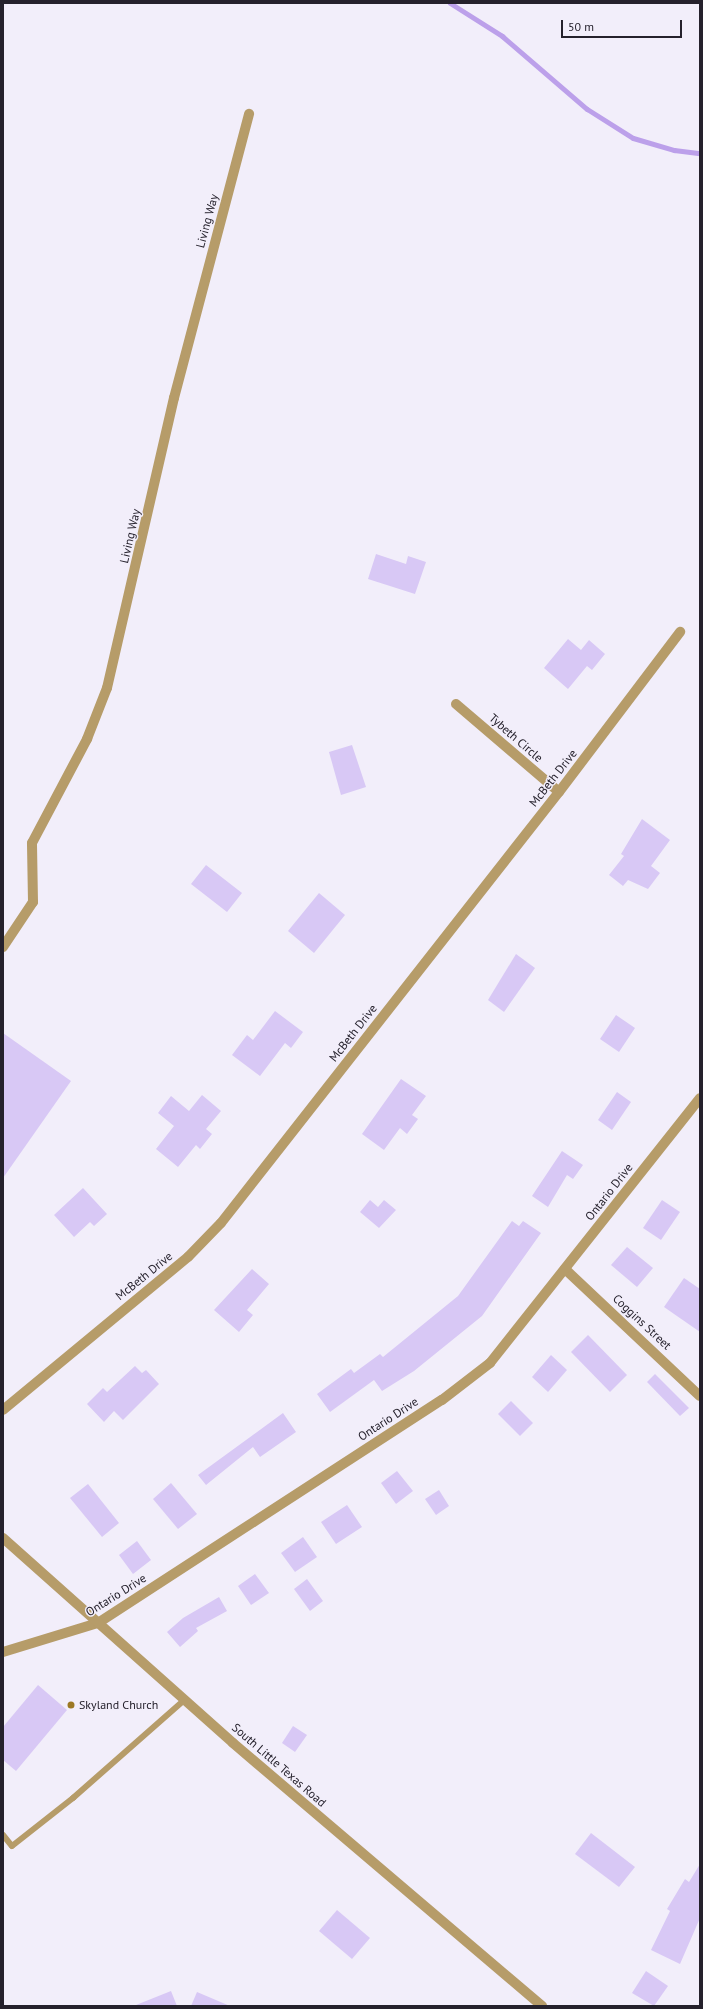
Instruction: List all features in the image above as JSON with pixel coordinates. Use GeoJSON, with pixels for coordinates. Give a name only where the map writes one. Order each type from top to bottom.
{"type":"FeatureCollection","features":[{"type":"Feature","properties":{"kind":"street","name":"Living Way"},"geometry":{"type":"LineString","coordinates":[[3,947],[32,902],[32,843],[87,739],[107,688],[174,398],[249,114]]}},
{"type":"Feature","properties":{"kind":"street","name":"McBeth Drive"},"geometry":{"type":"LineString","coordinates":[[3,1410],[188,1257],[220,1223],[559,792],[680,632]]}},
{"type":"Feature","properties":{"kind":"street","name":"Tybeth Circle"},"geometry":{"type":"LineString","coordinates":[[456,704],[559,792]]}},
{"type":"Feature","properties":{"kind":"street","name":"Ontario Drive"},"geometry":{"type":"LineString","coordinates":[[3,1652],[98,1623],[442,1400],[490,1363],[700,1098]]}},
{"type":"Feature","properties":{"kind":"street","name":"Coggins Street"},"geometry":{"type":"LineString","coordinates":[[565,1269],[700,1396]]}},
{"type":"Feature","properties":{"kind":"street","name":"South Little Texas Road"},"geometry":{"type":"LineString","coordinates":[[3,1538],[184,1700],[542,2006]]}},
{"type":"Feature","properties":{"kind":"lane"},"geometry":{"type":"LineString","coordinates":[[3,1835],[12,1846],[73,1798],[184,1700]]}},
{"type":"Feature","properties":{"kind":"building"},"geometry":{"type":"Polygon","coordinates":[[[376,554],[406,564],[408,556],[426,562],[415,594],[368,579],[376,554]]]}},
{"type":"Feature","properties":{"kind":"building"},"geometry":{"type":"Polygon","coordinates":[[[568,639],[581,650],[589,640],[605,654],[592,670],[587,666],[568,689],[544,668],[568,639]]]}},
{"type":"Feature","properties":{"kind":"building"},"geometry":{"type":"Polygon","coordinates":[[[352,745],[366,787],[341,795],[329,752],[352,745]]]}},
{"type":"Feature","properties":{"kind":"building"},"geometry":{"type":"Polygon","coordinates":[[[642,819],[670,840],[651,866],[660,873],[648,889],[628,880],[623,886],[609,875],[624,856],[621,854],[642,819]]]}},
{"type":"Feature","properties":{"kind":"building"},"geometry":{"type":"Polygon","coordinates":[[[206,865],[242,893],[227,912],[191,884],[206,865]]]}},
{"type":"Feature","properties":{"kind":"building"},"geometry":{"type":"Polygon","coordinates":[[[319,893],[345,915],[314,953],[288,931],[319,893]]]}},
{"type":"Feature","properties":{"kind":"building"},"geometry":{"type":"Polygon","coordinates":[[[516,954],[535,968],[504,1012],[488,1000],[516,954]]]}},
{"type":"Feature","properties":{"kind":"building"},"geometry":{"type":"Polygon","coordinates":[[[275,1011],[303,1032],[291,1048],[285,1043],[260,1076],[232,1055],[247,1035],[253,1040],[275,1011]]]}},
{"type":"Feature","properties":{"kind":"building"},"geometry":{"type":"Polygon","coordinates":[[[616,1015],[635,1028],[619,1052],[600,1039],[616,1015]]]}},
{"type":"Feature","properties":{"kind":"building"},"geometry":{"type":"Polygon","coordinates":[[[3,1033],[71,1081],[3,1178],[3,1033]]]}},
{"type":"Feature","properties":{"kind":"building"},"geometry":{"type":"Polygon","coordinates":[[[401,1079],[426,1096],[412,1115],[418,1119],[407,1134],[400,1128],[384,1150],[362,1134],[401,1079]]]}},
{"type":"Feature","properties":{"kind":"building"},"geometry":{"type":"Polygon","coordinates":[[[617,1092],[631,1102],[612,1130],[598,1120],[617,1092]]]}},
{"type":"Feature","properties":{"kind":"building"},"geometry":{"type":"Polygon","coordinates":[[[202,1095],[221,1111],[206,1129],[212,1134],[200,1149],[196,1145],[178,1167],[156,1149],[174,1126],[158,1113],[171,1096],[189,1111],[202,1095]]]}},
{"type":"Feature","properties":{"kind":"building"},"geometry":{"type":"Polygon","coordinates":[[[562,1151],[583,1165],[573,1179],[567,1175],[548,1207],[532,1196],[562,1151]]]}},
{"type":"Feature","properties":{"kind":"building"},"geometry":{"type":"Polygon","coordinates":[[[83,1188],[107,1214],[94,1226],[90,1222],[74,1237],[54,1215],[83,1188]]]}},
{"type":"Feature","properties":{"kind":"building"},"geometry":{"type":"Polygon","coordinates":[[[370,1200],[378,1207],[384,1200],[396,1210],[379,1228],[360,1212],[370,1200]]]}},
{"type":"Feature","properties":{"kind":"building"},"geometry":{"type":"Polygon","coordinates":[[[662,1200],[680,1212],[661,1240],[643,1228],[662,1200]]]}},
{"type":"Feature","properties":{"kind":"building"},"geometry":{"type":"Polygon","coordinates":[[[512,1221],[519,1226],[523,1221],[541,1233],[482,1316],[414,1371],[382,1391],[374,1380],[330,1412],[317,1394],[351,1369],[354,1373],[380,1354],[383,1357],[458,1296],[512,1221]]]}},
{"type":"Feature","properties":{"kind":"building"},"geometry":{"type":"Polygon","coordinates":[[[627,1247],[653,1268],[637,1287],[611,1265],[627,1247]]]}},
{"type":"Feature","properties":{"kind":"building"},"geometry":{"type":"Polygon","coordinates":[[[252,1269],[269,1284],[247,1310],[253,1315],[239,1332],[214,1310],[252,1269]]]}},
{"type":"Feature","properties":{"kind":"building"},"geometry":{"type":"Polygon","coordinates":[[[684,1278],[700,1289],[700,1332],[664,1307],[684,1278]]]}},
{"type":"Feature","properties":{"kind":"building"},"geometry":{"type":"Polygon","coordinates":[[[588,1335],[627,1375],[610,1392],[571,1352],[588,1335]]]}},
{"type":"Feature","properties":{"kind":"building"},"geometry":{"type":"Polygon","coordinates":[[[551,1355],[567,1370],[548,1392],[532,1377],[551,1355]]]}},
{"type":"Feature","properties":{"kind":"building"},"geometry":{"type":"Polygon","coordinates":[[[135,1366],[142,1373],[146,1370],[159,1384],[123,1420],[114,1411],[104,1422],[87,1404],[103,1388],[107,1392],[135,1366]]]}},
{"type":"Feature","properties":{"kind":"building"},"geometry":{"type":"Polygon","coordinates":[[[655,1374],[689,1408],[680,1416],[647,1382],[655,1374]]]}},
{"type":"Feature","properties":{"kind":"building"},"geometry":{"type":"Polygon","coordinates":[[[511,1401],[533,1423],[520,1436],[498,1414],[511,1401]]]}},
{"type":"Feature","properties":{"kind":"building"},"geometry":{"type":"Polygon","coordinates":[[[283,1413],[296,1432],[260,1457],[253,1447],[206,1485],[198,1475],[283,1413]]]}},
{"type":"Feature","properties":{"kind":"building"},"geometry":{"type":"Polygon","coordinates":[[[397,1471],[413,1491],[396,1504],[381,1483],[397,1471]]]}},
{"type":"Feature","properties":{"kind":"building"},"geometry":{"type":"Polygon","coordinates":[[[171,1483],[197,1514],[178,1529],[153,1499],[171,1483]]]}},
{"type":"Feature","properties":{"kind":"building"},"geometry":{"type":"Polygon","coordinates":[[[88,1484],[119,1523],[102,1537],[70,1498],[88,1484]]]}},
{"type":"Feature","properties":{"kind":"building"},"geometry":{"type":"Polygon","coordinates":[[[439,1490],[449,1506],[436,1515],[425,1499],[439,1490]]]}},
{"type":"Feature","properties":{"kind":"building"},"geometry":{"type":"Polygon","coordinates":[[[347,1505],[362,1527],[336,1544],[321,1522],[347,1505]]]}},
{"type":"Feature","properties":{"kind":"building"},"geometry":{"type":"Polygon","coordinates":[[[303,1537],[317,1557],[295,1572],[281,1553],[303,1537]]]}},
{"type":"Feature","properties":{"kind":"building"},"geometry":{"type":"Polygon","coordinates":[[[137,1541],[151,1560],[133,1574],[119,1555],[137,1541]]]}},
{"type":"Feature","properties":{"kind":"building"},"geometry":{"type":"Polygon","coordinates":[[[255,1574],[269,1593],[251,1605],[238,1586],[255,1574]]]}},
{"type":"Feature","properties":{"kind":"building"},"geometry":{"type":"Polygon","coordinates":[[[307,1579],[323,1601],[310,1611],[294,1589],[307,1579]]]}},
{"type":"Feature","properties":{"kind":"building"},"geometry":{"type":"Polygon","coordinates":[[[219,1597],[227,1611],[196,1628],[198,1631],[180,1647],[167,1632],[183,1618],[219,1597]]]}},
{"type":"Feature","properties":{"kind":"building"},"geometry":{"type":"Polygon","coordinates":[[[38,1685],[67,1710],[16,1771],[3,1760],[3,1727],[38,1685]]]}},
{"type":"Feature","properties":{"kind":"building"},"geometry":{"type":"Polygon","coordinates":[[[293,1726],[307,1735],[295,1752],[282,1743],[293,1726]]]}},
{"type":"Feature","properties":{"kind":"building"},"geometry":{"type":"Polygon","coordinates":[[[591,1833],[635,1867],[619,1887],[575,1854],[591,1833]]]}},
{"type":"Feature","properties":{"kind":"building"},"geometry":{"type":"Polygon","coordinates":[[[700,1864],[700,1918],[680,1964],[651,1950],[670,1911],[667,1909],[685,1879],[689,1882],[700,1864]]]}},
{"type":"Feature","properties":{"kind":"building"},"geometry":{"type":"Polygon","coordinates":[[[337,1910],[370,1938],[352,1959],[319,1931],[337,1910]]]}},
{"type":"Feature","properties":{"kind":"building"},"geometry":{"type":"Polygon","coordinates":[[[646,1971],[668,1986],[654,2006],[632,1993],[646,1971]]]}},
{"type":"Feature","properties":{"kind":"building"},"geometry":{"type":"Polygon","coordinates":[[[171,1991],[177,2006],[136,2006],[136,2005],[171,1991]]]}},
{"type":"Feature","properties":{"kind":"building"},"geometry":{"type":"Polygon","coordinates":[[[197,1992],[230,2006],[191,2006],[197,1992]]]}},
{"type":"Feature","properties":{"kind":"waterway"},"geometry":{"type":"LineString","coordinates":[[450,3],[502,36],[587,109],[633,138],[674,150],[700,153]]}},
{"type":"Feature","properties":{"kind":"place","name":"Skyland Church"},"geometry":{"type":"Point","coordinates":[71,1705]}}]}
